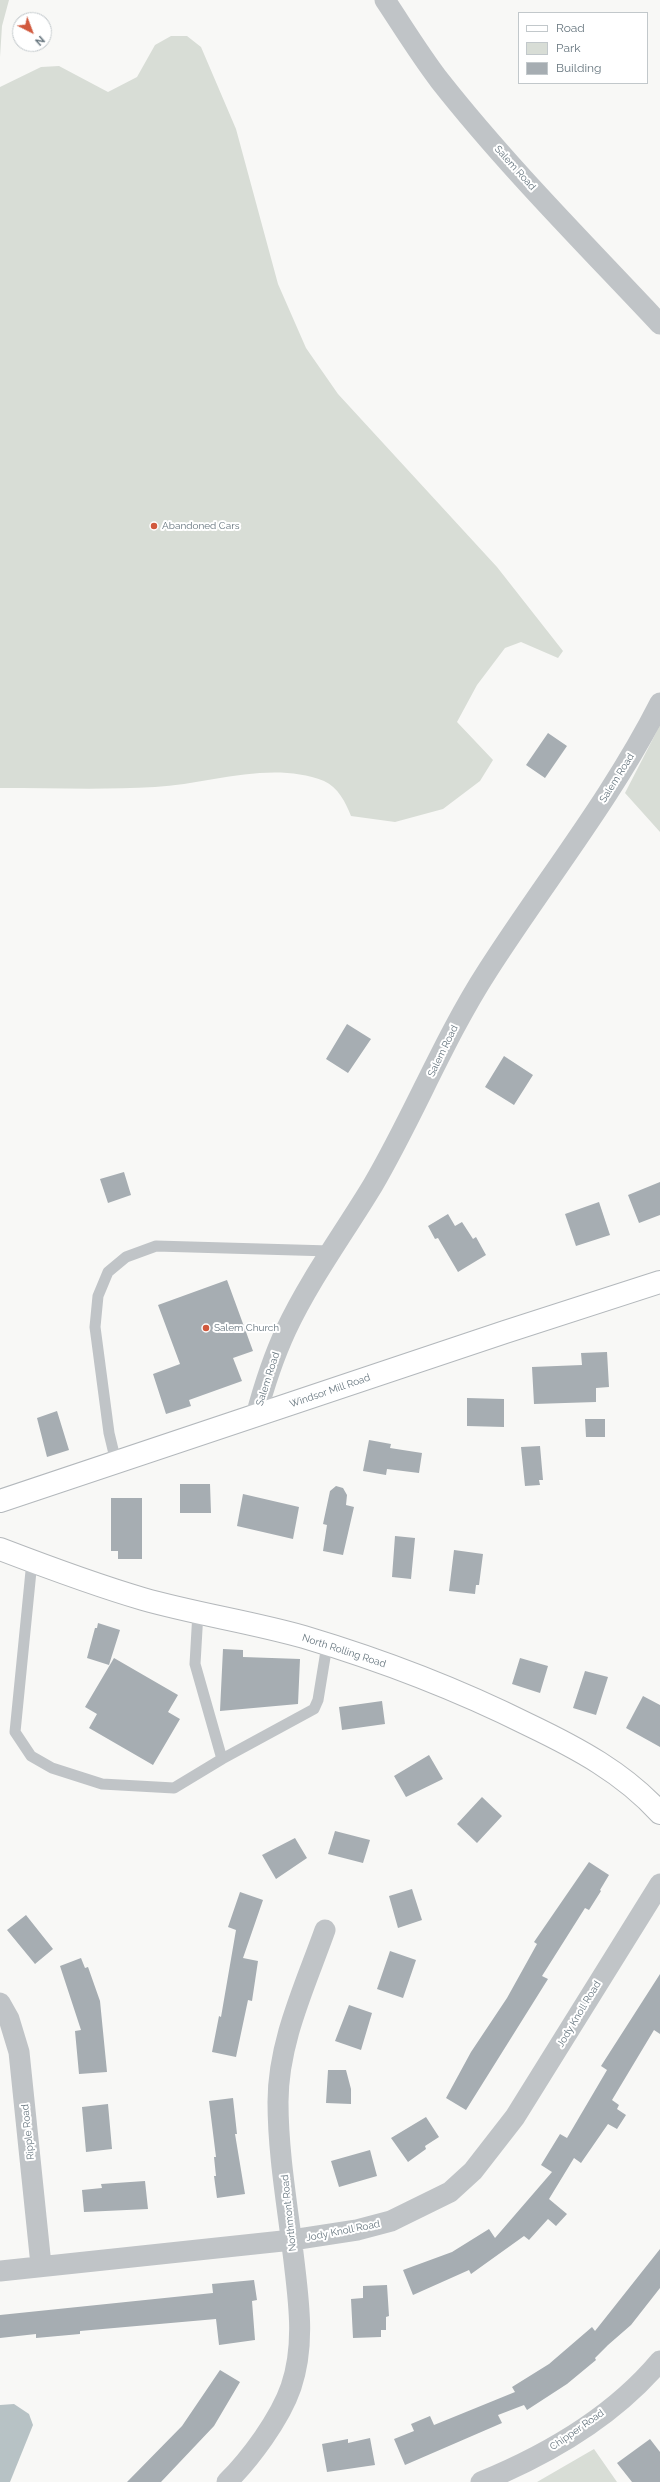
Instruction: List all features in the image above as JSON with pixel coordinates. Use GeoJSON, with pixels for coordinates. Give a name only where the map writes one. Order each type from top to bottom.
{"type":"FeatureCollection","features":[{"type":"Feature","properties":{"kind":"main road","name":"Windsor Mill Road"},"geometry":{"type":"LineString","coordinates":[[0,1501],[660,1282]]}},
{"type":"Feature","properties":{"kind":"main road","name":"North Rolling Road"},"geometry":{"type":"LineString","coordinates":[[0,1549],[143,1599],[327,1644],[435,1683],[505,1712],[571,1745],[619,1776],[660,1813]]}},
{"type":"Feature","properties":{"kind":"street","name":"Salem Road"},"geometry":{"type":"LineString","coordinates":[[385,0],[439,79],[473,121],[660,324]]}},
{"type":"Feature","properties":{"kind":"street","name":"Salem Road"},"geometry":{"type":"LineString","coordinates":[[256,1416],[270,1367],[286,1329],[330,1251],[398,1142],[463,1009],[502,949],[582,834],[646,731],[660,703]]}},
{"type":"Feature","properties":{"kind":"street","name":"Jody Knoll Road"},"geometry":{"type":"LineString","coordinates":[[0,2271],[41,2265],[292,2240],[357,2230],[391,2221],[450,2192],[473,2171],[516,2117],[660,1884]]}},
{"type":"Feature","properties":{"kind":"street","name":"Northmont Road"},"geometry":{"type":"LineString","coordinates":[[233,2480],[275,2419],[291,2388],[298,2357],[301,2318],[278,2102],[281,2064],[289,2029],[325,1930]]}},
{"type":"Feature","properties":{"kind":"street","name":"Ripple Road"},"geometry":{"type":"LineString","coordinates":[[0,2003],[10,2019],[19,2052],[41,2265]]}},
{"type":"Feature","properties":{"kind":"street","name":"Chipper Road"},"geometry":{"type":"LineString","coordinates":[[481,2482],[516,2468],[559,2444],[626,2395],[660,2361]]}},
{"type":"Feature","properties":{"kind":"lane"},"geometry":{"type":"LineString","coordinates":[[116,1462],[109,1433],[95,1327],[98,1296],[108,1272],[126,1257],[156,1246],[330,1251]]}},
{"type":"Feature","properties":{"kind":"lane"},"geometry":{"type":"LineString","coordinates":[[32,1561],[15,1732],[31,1756],[52,1768],[102,1784],[174,1788],[222,1759],[314,1709],[318,1700],[327,1644]]}},
{"type":"Feature","properties":{"kind":"lane"},"geometry":{"type":"LineString","coordinates":[[198,1612],[195,1664],[222,1759]]}},
{"type":"Feature","properties":{"kind":"green space"},"geometry":{"type":"Polygon","coordinates":[[[0,0],[9,0],[2,26],[0,57],[0,0]]]}},
{"type":"Feature","properties":{"kind":"green space"},"geometry":{"type":"Polygon","coordinates":[[[171,36],[187,36],[201,47],[236,129],[278,284],[306,348],[338,394],[497,567],[563,651],[558,658],[521,642],[505,648],[477,685],[457,722],[493,760],[480,781],[443,809],[395,822],[351,816],[341,796],[329,784],[304,775],[283,773],[240,775],[155,787],[97,789],[0,788],[0,87],[41,67],[59,66],[108,92],[137,77],[155,45],[171,36]]]}},
{"type":"Feature","properties":{"kind":"green space"},"geometry":{"type":"Polygon","coordinates":[[[660,725],[660,832],[625,793],[660,725]]]}},
{"type":"Feature","properties":{"kind":"green space"},"geometry":{"type":"Polygon","coordinates":[[[594,2449],[617,2482],[537,2482],[594,2449]]]}},
{"type":"Feature","properties":{"kind":"shaded area"},"geometry":{"type":"Polygon","coordinates":[[[14,2404],[29,2414],[33,2425],[10,2482],[0,2482],[0,2405],[14,2404]]]}},
{"type":"Feature","properties":{"kind":"building"},"geometry":{"type":"Polygon","coordinates":[[[548,733],[567,746],[545,778],[526,765],[548,733]]]}},
{"type":"Feature","properties":{"kind":"building"},"geometry":{"type":"Polygon","coordinates":[[[347,1024],[371,1039],[348,1073],[326,1059],[347,1024]]]}},
{"type":"Feature","properties":{"kind":"building"},"geometry":{"type":"Polygon","coordinates":[[[504,1056],[533,1075],[514,1105],[485,1087],[504,1056]]]}},
{"type":"Feature","properties":{"kind":"building"},"geometry":{"type":"Polygon","coordinates":[[[124,1172],[131,1195],[108,1203],[100,1179],[124,1172]]]}},
{"type":"Feature","properties":{"kind":"building"},"geometry":{"type":"Polygon","coordinates":[[[660,1182],[660,1215],[639,1223],[628,1195],[660,1182]]]}},
{"type":"Feature","properties":{"kind":"building"},"geometry":{"type":"Polygon","coordinates":[[[599,1202],[610,1235],[576,1246],[565,1214],[599,1202]]]}},
{"type":"Feature","properties":{"kind":"building"},"geometry":{"type":"Polygon","coordinates":[[[448,1214],[455,1226],[462,1222],[473,1239],[476,1237],[486,1255],[458,1272],[438,1238],[435,1239],[428,1226],[448,1214]]]}},
{"type":"Feature","properties":{"kind":"building","name":"Salem Church"},"geometry":{"type":"Polygon","coordinates":[[[227,1280],[253,1351],[233,1358],[242,1381],[189,1400],[191,1406],[166,1414],[153,1374],[180,1364],[158,1305],[227,1280]]]}},
{"type":"Feature","properties":{"kind":"building"},"geometry":{"type":"Polygon","coordinates":[[[607,1352],[609,1387],[596,1388],[596,1402],[534,1404],[532,1367],[582,1365],[581,1353],[607,1352]]]}},
{"type":"Feature","properties":{"kind":"building"},"geometry":{"type":"Polygon","coordinates":[[[467,1398],[504,1399],[504,1427],[467,1426],[467,1398]]]}},
{"type":"Feature","properties":{"kind":"building"},"geometry":{"type":"Polygon","coordinates":[[[57,1411],[69,1450],[47,1457],[37,1418],[57,1411]]]}},
{"type":"Feature","properties":{"kind":"building"},"geometry":{"type":"Polygon","coordinates":[[[585,1419],[605,1419],[605,1437],[586,1437],[585,1419]]]}},
{"type":"Feature","properties":{"kind":"building"},"geometry":{"type":"Polygon","coordinates":[[[369,1440],[391,1444],[390,1448],[422,1453],[419,1473],[387,1469],[386,1475],[363,1471],[369,1440]]]}},
{"type":"Feature","properties":{"kind":"building"},"geometry":{"type":"Polygon","coordinates":[[[540,1446],[543,1480],[539,1480],[540,1485],[525,1486],[521,1447],[540,1446]]]}},
{"type":"Feature","properties":{"kind":"building"},"geometry":{"type":"Polygon","coordinates":[[[180,1484],[210,1484],[211,1513],[180,1513],[180,1484]]]}},
{"type":"Feature","properties":{"kind":"building"},"geometry":{"type":"Polygon","coordinates":[[[336,1486],[343,1488],[347,1495],[346,1505],[354,1507],[343,1555],[323,1551],[327,1525],[323,1524],[330,1491],[336,1486]]]}},
{"type":"Feature","properties":{"kind":"building"},"geometry":{"type":"Polygon","coordinates":[[[243,1494],[299,1507],[293,1539],[237,1526],[243,1494]]]}},
{"type":"Feature","properties":{"kind":"building"},"geometry":{"type":"Polygon","coordinates":[[[111,1498],[142,1498],[142,1559],[118,1559],[118,1551],[111,1551],[111,1498]]]}},
{"type":"Feature","properties":{"kind":"building"},"geometry":{"type":"Polygon","coordinates":[[[395,1536],[415,1538],[411,1579],[392,1577],[395,1536]]]}},
{"type":"Feature","properties":{"kind":"building"},"geometry":{"type":"Polygon","coordinates":[[[454,1550],[483,1554],[479,1585],[476,1585],[475,1594],[449,1591],[454,1550]]]}},
{"type":"Feature","properties":{"kind":"building"},"geometry":{"type":"Polygon","coordinates":[[[98,1623],[120,1630],[109,1665],[87,1658],[95,1628],[97,1628],[98,1623]]]}},
{"type":"Feature","properties":{"kind":"building"},"geometry":{"type":"Polygon","coordinates":[[[223,1649],[243,1650],[243,1657],[300,1659],[298,1704],[220,1711],[223,1649]]]}},
{"type":"Feature","properties":{"kind":"building"},"geometry":{"type":"Polygon","coordinates":[[[114,1658],[178,1695],[168,1712],[180,1719],[153,1765],[89,1728],[97,1714],[85,1707],[114,1658]]]}},
{"type":"Feature","properties":{"kind":"building"},"geometry":{"type":"Polygon","coordinates":[[[520,1658],[548,1666],[540,1693],[512,1684],[520,1658]]]}},
{"type":"Feature","properties":{"kind":"building"},"geometry":{"type":"Polygon","coordinates":[[[585,1671],[608,1677],[596,1715],[573,1708],[585,1671]]]}},
{"type":"Feature","properties":{"kind":"building"},"geometry":{"type":"Polygon","coordinates":[[[643,1696],[660,1705],[660,1747],[626,1728],[643,1696]]]}},
{"type":"Feature","properties":{"kind":"building"},"geometry":{"type":"Polygon","coordinates":[[[382,1701],[385,1724],[342,1730],[339,1707],[382,1701]]]}},
{"type":"Feature","properties":{"kind":"building"},"geometry":{"type":"Polygon","coordinates":[[[429,1755],[443,1779],[406,1797],[394,1776],[429,1755]]]}},
{"type":"Feature","properties":{"kind":"building"},"geometry":{"type":"Polygon","coordinates":[[[482,1797],[502,1816],[477,1843],[457,1824],[482,1797]]]}},
{"type":"Feature","properties":{"kind":"building"},"geometry":{"type":"Polygon","coordinates":[[[335,1831],[370,1840],[363,1863],[328,1854],[335,1831]]]}},
{"type":"Feature","properties":{"kind":"building"},"geometry":{"type":"Polygon","coordinates":[[[295,1838],[307,1858],[276,1879],[262,1855],[295,1838]]]}},
{"type":"Feature","properties":{"kind":"building"},"geometry":{"type":"Polygon","coordinates":[[[589,1862],[609,1875],[589,1910],[585,1908],[542,1976],[548,1979],[466,2110],[446,2098],[471,2052],[507,1998],[537,1944],[534,1942],[589,1862]]]}},
{"type":"Feature","properties":{"kind":"building"},"geometry":{"type":"Polygon","coordinates":[[[412,1889],[422,1920],[398,1928],[389,1896],[412,1889]]]}},
{"type":"Feature","properties":{"kind":"building"},"geometry":{"type":"Polygon","coordinates":[[[240,1892],[263,1900],[243,1958],[258,1961],[252,2001],[248,2000],[236,2057],[212,2052],[219,2016],[221,2017],[236,1930],[228,1927],[240,1892]]]}},
{"type":"Feature","properties":{"kind":"building"},"geometry":{"type":"Polygon","coordinates":[[[26,1915],[53,1949],[35,1964],[7,1930],[26,1915]]]}},
{"type":"Feature","properties":{"kind":"building"},"geometry":{"type":"Polygon","coordinates":[[[390,1951],[416,1960],[403,1998],[377,1989],[390,1951]]]}},
{"type":"Feature","properties":{"kind":"building"},"geometry":{"type":"Polygon","coordinates":[[[81,1958],[85,1968],[88,1967],[100,2001],[107,2072],[79,2074],[75,2031],[81,2030],[60,1966],[81,1958]]]}},
{"type":"Feature","properties":{"kind":"building"},"geometry":{"type":"Polygon","coordinates":[[[660,1974],[660,2034],[654,2030],[612,2100],[619,2105],[617,2109],[626,2115],[617,2129],[608,2124],[581,2163],[574,2158],[549,2199],[567,2214],[556,2226],[548,2219],[529,2240],[524,2236],[471,2274],[469,2270],[413,2295],[403,2270],[452,2252],[489,2229],[495,2238],[552,2172],[541,2165],[560,2134],[567,2138],[607,2070],[601,2066],[660,1974]]]}},
{"type":"Feature","properties":{"kind":"building"},"geometry":{"type":"Polygon","coordinates":[[[349,2005],[372,2013],[361,2050],[335,2041],[349,2005]]]}},
{"type":"Feature","properties":{"kind":"building"},"geometry":{"type":"Polygon","coordinates":[[[328,2070],[346,2070],[351,2089],[351,2104],[326,2103],[328,2070]]]}},
{"type":"Feature","properties":{"kind":"building"},"geometry":{"type":"Polygon","coordinates":[[[233,2098],[237,2134],[235,2134],[245,2194],[217,2198],[214,2176],[216,2176],[214,2157],[216,2157],[209,2101],[233,2098]]]}},
{"type":"Feature","properties":{"kind":"building"},"geometry":{"type":"Polygon","coordinates":[[[108,2104],[112,2149],[86,2152],[82,2107],[108,2104]]]}},
{"type":"Feature","properties":{"kind":"building"},"geometry":{"type":"Polygon","coordinates":[[[426,2117],[439,2137],[425,2146],[426,2149],[408,2162],[391,2138],[426,2117]]]}},
{"type":"Feature","properties":{"kind":"building"},"geometry":{"type":"Polygon","coordinates":[[[370,2150],[377,2176],[339,2187],[331,2161],[370,2150]]]}},
{"type":"Feature","properties":{"kind":"building"},"geometry":{"type":"Polygon","coordinates":[[[145,2181],[148,2209],[84,2212],[82,2190],[102,2188],[101,2184],[145,2181]]]}},
{"type":"Feature","properties":{"kind":"building"},"geometry":{"type":"Polygon","coordinates":[[[660,2249],[660,2288],[631,2325],[595,2358],[596,2360],[567,2384],[527,2410],[524,2405],[498,2415],[502,2423],[405,2465],[394,2439],[414,2431],[411,2424],[430,2416],[434,2425],[515,2392],[512,2387],[549,2364],[592,2327],[595,2331],[660,2249]]]}},
{"type":"Feature","properties":{"kind":"building"},"geometry":{"type":"Polygon","coordinates":[[[254,2280],[257,2300],[252,2301],[255,2340],[219,2345],[216,2319],[80,2331],[80,2334],[36,2338],[36,2334],[0,2338],[0,2315],[213,2293],[212,2284],[254,2280]]]}},
{"type":"Feature","properties":{"kind":"building"},"geometry":{"type":"Polygon","coordinates":[[[387,2285],[389,2316],[386,2317],[386,2330],[381,2330],[381,2337],[353,2338],[351,2299],[363,2298],[363,2286],[387,2285]]]}},
{"type":"Feature","properties":{"kind":"building"},"geometry":{"type":"Polygon","coordinates":[[[220,2370],[240,2382],[214,2426],[161,2482],[127,2482],[182,2426],[220,2370]]]}},
{"type":"Feature","properties":{"kind":"building"},"geometry":{"type":"Polygon","coordinates":[[[370,2438],[375,2465],[327,2472],[322,2444],[348,2439],[348,2443],[370,2438]]]}},
{"type":"Feature","properties":{"kind":"building"},"geometry":{"type":"Polygon","coordinates":[[[650,2439],[660,2452],[660,2482],[632,2482],[617,2463],[650,2439]]]}},
{"type":"Feature","properties":{"kind":"place","name":"Abandoned Cars"},"geometry":{"type":"Point","coordinates":[154,526]}},
{"type":"Feature","properties":{"kind":"place","name":"Salem Church"},"geometry":{"type":"Point","coordinates":[206,1328]}}]}
